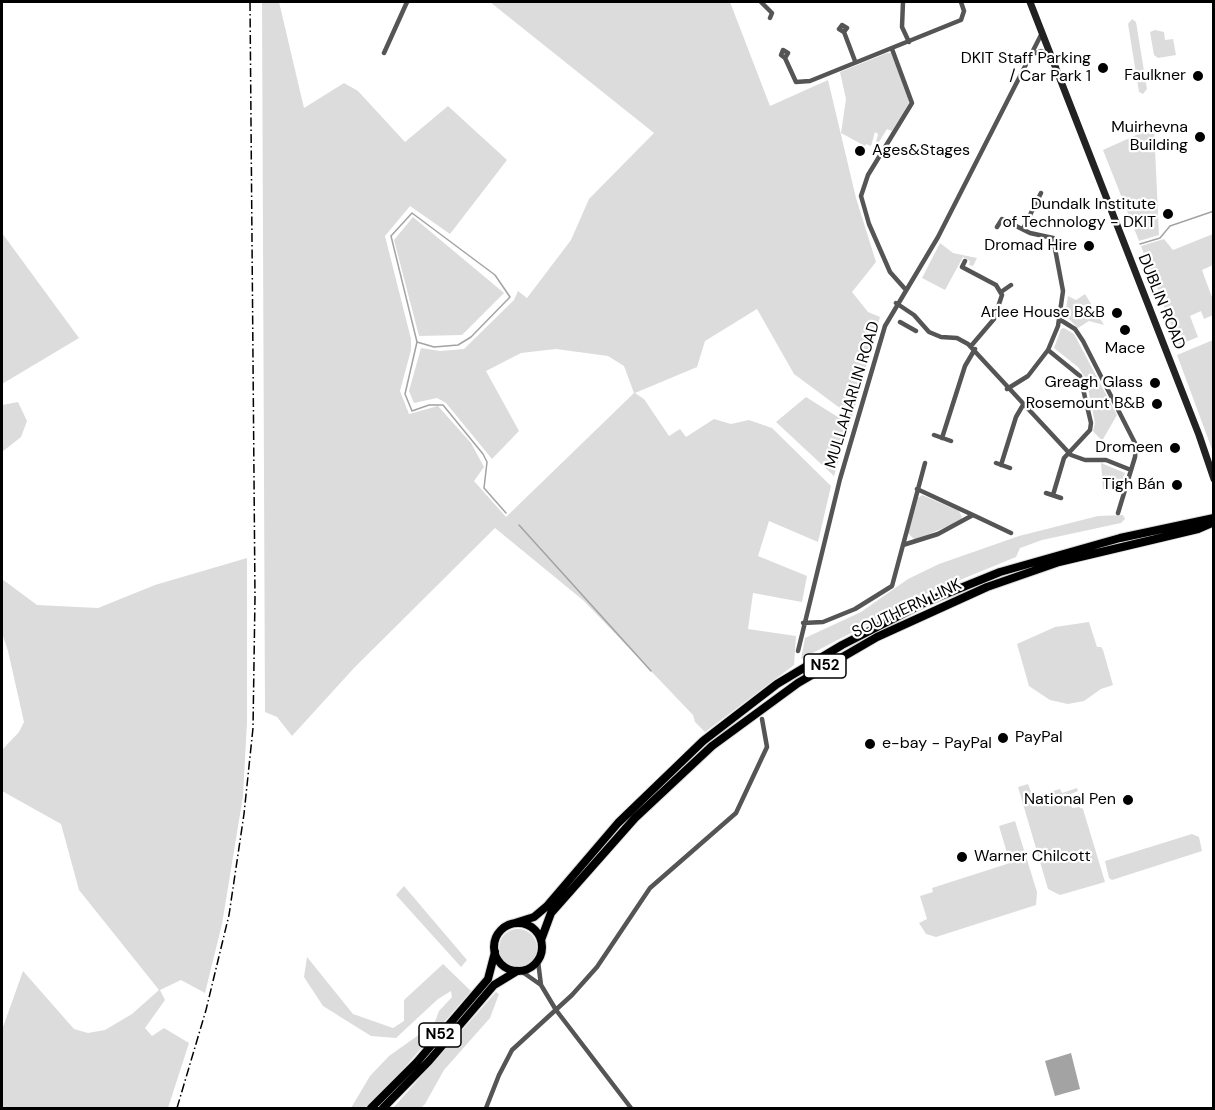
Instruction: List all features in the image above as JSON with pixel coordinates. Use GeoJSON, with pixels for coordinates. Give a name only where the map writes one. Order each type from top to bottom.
{"type":"FeatureCollection","features":[{"type":"Feature","properties":{"kind":"main road","name":"DUBLIN ROAD"},"geometry":{"type":"LineString","coordinates":[[1030,2],[1214,478]]}},
{"type":"Feature","properties":{"kind":"main road"},"geometry":{"type":"LineString","coordinates":[[1161,528],[1214,511]]}},
{"type":"Feature","properties":{"kind":"main road","name":"N52"},"geometry":{"type":"LineString","coordinates":[[1161,528],[1214,520]]}},
{"type":"Feature","properties":{"kind":"main road","name":"SOUTHERN LINK"},"geometry":{"type":"LineString","coordinates":[[541,940],[551,913],[634,818],[712,746],[798,683],[896,627],[987,587],[1059,562],[1198,530],[1214,520]]}},
{"type":"Feature","properties":{"kind":"main road","name":"SOUTHERN LINK"},"geometry":{"type":"LineString","coordinates":[[515,923],[528,920],[540,913],[647,793],[703,741],[777,684],[898,615],[974,582],[1060,553],[1161,528]]}},
{"type":"Feature","properties":{"kind":"main road"},"geometry":{"type":"LineString","coordinates":[[1198,530],[1214,529]]}},
{"type":"Feature","properties":{"kind":"main road"},"geometry":{"type":"LineString","coordinates":[[515,923],[534,929],[541,940]]}},
{"type":"Feature","properties":{"kind":"main road","name":"N52"},"geometry":{"type":"LineString","coordinates":[[370,1108],[417,1062],[483,985],[493,966],[498,933],[515,923]]}},
{"type":"Feature","properties":{"kind":"main road","name":"N52"},"geometry":{"type":"LineString","coordinates":[[383,1108],[429,1061],[494,985],[538,961],[542,951],[541,940]]}},
{"type":"Feature","properties":{"kind":"main road"},"geometry":{"type":"LineString","coordinates":[[495,952],[503,965],[519,971]]}},
{"type":"Feature","properties":{"kind":"street"},"geometry":{"type":"LineString","coordinates":[[384,53],[407,2]]}},
{"type":"Feature","properties":{"kind":"street"},"geometry":{"type":"LineString","coordinates":[[761,2],[772,14],[770,18]]}},
{"type":"Feature","properties":{"kind":"street"},"geometry":{"type":"LineString","coordinates":[[903,2],[902,27],[909,42]]}},
{"type":"Feature","properties":{"kind":"street"},"geometry":{"type":"LineString","coordinates":[[785,58],[793,77],[801,83],[962,20],[964,11],[961,2]]}},
{"type":"Feature","properties":{"kind":"street"},"geometry":{"type":"LineString","coordinates":[[844,32],[855,61]]}},
{"type":"Feature","properties":{"kind":"street","name":"MULLAHARLIN ROAD"},"geometry":{"type":"LineString","coordinates":[[798,651],[822,544],[880,340],[896,303],[938,237],[1042,33]]}},
{"type":"Feature","properties":{"kind":"street"},"geometry":{"type":"LineString","coordinates":[[892,49],[912,103],[868,175],[861,196],[869,224],[890,272],[906,290]]}},
{"type":"Feature","properties":{"kind":"street"},"geometry":{"type":"LineString","coordinates":[[1031,55],[1037,51],[1051,56]]}},
{"type":"Feature","properties":{"kind":"street"},"geometry":{"type":"LineString","coordinates":[[1023,229],[1041,193]]}},
{"type":"Feature","properties":{"kind":"street"},"geometry":{"type":"LineString","coordinates":[[998,227],[1002,219],[1023,229],[1053,238],[1063,291],[1059,319],[1048,350],[1028,376],[1007,389]]}},
{"type":"Feature","properties":{"kind":"street"},"geometry":{"type":"LineString","coordinates":[[942,438],[965,366],[973,348],[994,319],[1001,304],[1001,292],[984,277],[962,267],[965,261]]}},
{"type":"Feature","properties":{"kind":"street"},"geometry":{"type":"LineString","coordinates":[[1001,292],[1011,285]]}},
{"type":"Feature","properties":{"kind":"street"},"geometry":{"type":"LineString","coordinates":[[896,303],[913,314],[928,333],[957,338],[973,348],[1007,389],[1067,452],[1080,458],[1106,460],[1131,470]]}},
{"type":"Feature","properties":{"kind":"street"},"geometry":{"type":"LineString","coordinates":[[907,326],[913,314]]}},
{"type":"Feature","properties":{"kind":"street"},"geometry":{"type":"LineString","coordinates":[[1059,319],[1074,329],[1083,341],[1134,441],[1136,453],[1118,513]]}},
{"type":"Feature","properties":{"kind":"street"},"geometry":{"type":"LineString","coordinates":[[900,322],[916,331]]}},
{"type":"Feature","properties":{"kind":"street"},"geometry":{"type":"LineString","coordinates":[[1048,350],[1077,371],[1083,382],[1089,408],[1090,430],[1067,452],[1053,495]]}},
{"type":"Feature","properties":{"kind":"street"},"geometry":{"type":"LineString","coordinates":[[1010,468],[999,464],[1016,417],[1023,405]]}},
{"type":"Feature","properties":{"kind":"street"},"geometry":{"type":"LineString","coordinates":[[934,435],[951,441]]}},
{"type":"Feature","properties":{"kind":"street"},"geometry":{"type":"LineString","coordinates":[[804,623],[823,622],[855,609],[889,589],[896,576],[925,463]]}},
{"type":"Feature","properties":{"kind":"street"},"geometry":{"type":"LineString","coordinates":[[917,489],[1011,533]]}},
{"type":"Feature","properties":{"kind":"street"},"geometry":{"type":"LineString","coordinates":[[1046,493],[1061,498]]}},
{"type":"Feature","properties":{"kind":"street"},"geometry":{"type":"LineString","coordinates":[[903,545],[938,534],[973,515]]}},
{"type":"Feature","properties":{"kind":"street"},"geometry":{"type":"LineString","coordinates":[[998,536],[1001,529]]}},
{"type":"Feature","properties":{"kind":"street"},"geometry":{"type":"LineString","coordinates":[[486,1108],[499,1075],[513,1050],[556,1010],[597,966],[650,888],[736,813],[764,757],[767,738],[762,719]]}},
{"type":"Feature","properties":{"kind":"street"},"geometry":{"type":"LineString","coordinates":[[538,961],[541,985],[556,1010],[631,1108]]}},
{"type":"Feature","properties":{"kind":"street"},"geometry":{"type":"LineString","coordinates":[[519,971],[541,985]]}},
{"type":"Feature","properties":{"kind":"shaded area"},"geometry":{"type":"Polygon","coordinates":[[[262,2],[279,2],[304,108],[344,83],[358,91],[405,142],[448,106],[507,160],[450,234],[410,206],[385,236],[411,339],[411,350],[400,391],[409,414],[438,406],[471,443],[484,467],[474,481],[506,517],[634,393],[624,366],[608,356],[556,349],[521,353],[486,371],[519,431],[492,459],[446,403],[437,398],[414,403],[409,391],[421,348],[440,351],[464,349],[514,300],[518,291],[527,298],[571,240],[589,199],[654,133],[490,2],[730,2],[770,106],[828,80],[856,198],[876,262],[852,292],[868,312],[880,317],[852,417],[794,374],[757,309],[705,341],[697,367],[635,393],[644,399],[669,436],[680,429],[686,437],[714,419],[731,424],[749,420],[772,428],[831,486],[818,542],[769,521],[758,556],[807,576],[802,602],[753,593],[748,629],[796,636],[794,665],[705,732],[695,722],[693,715],[584,601],[495,528],[354,668],[292,736],[277,717],[265,712],[262,2]]]}},
{"type":"Feature","properties":{"kind":"shaded area"},"geometry":{"type":"Polygon","coordinates":[[[1132,19],[1136,22],[1147,89],[1143,94],[1139,92],[1128,24],[1132,19]]]}},
{"type":"Feature","properties":{"kind":"shaded area"},"geometry":{"type":"Polygon","coordinates":[[[1155,30],[1164,32],[1165,40],[1173,39],[1176,55],[1158,58],[1154,55],[1150,32],[1155,30]]]}},
{"type":"Feature","properties":{"kind":"shaded area"},"geometry":{"type":"Polygon","coordinates":[[[891,53],[910,101],[892,131],[887,129],[874,150],[878,134],[875,132],[871,146],[866,144],[865,146],[841,133],[846,99],[840,72],[891,53]]]}},
{"type":"Feature","properties":{"kind":"shaded area"},"geometry":{"type":"Polygon","coordinates":[[[1154,127],[1159,235],[1139,241],[1103,150],[1154,127]]]}},
{"type":"Feature","properties":{"kind":"shaded area"},"geometry":{"type":"Polygon","coordinates":[[[413,217],[504,293],[462,335],[419,336],[394,240],[413,217]]]}},
{"type":"Feature","properties":{"kind":"shaded area"},"geometry":{"type":"Polygon","coordinates":[[[2,233],[79,338],[2,384],[2,233]]]}},
{"type":"Feature","properties":{"kind":"shaded area"},"geometry":{"type":"Polygon","coordinates":[[[1213,234],[1213,265],[1202,270],[1213,300],[1213,315],[1204,319],[1201,311],[1190,316],[1198,337],[1179,345],[1141,246],[1164,239],[1173,250],[1213,234]]]}},
{"type":"Feature","properties":{"kind":"shaded area"},"geometry":{"type":"Polygon","coordinates":[[[940,243],[953,253],[977,258],[973,266],[969,265],[970,261],[963,257],[945,290],[922,278],[940,243]]]}},
{"type":"Feature","properties":{"kind":"shaded area"},"geometry":{"type":"Polygon","coordinates":[[[1085,294],[1104,325],[1089,321],[1078,328],[1065,315],[1068,296],[1076,300],[1085,294]]]}},
{"type":"Feature","properties":{"kind":"shaded area"},"geometry":{"type":"Polygon","coordinates":[[[1064,328],[1074,334],[1117,415],[1102,441],[1093,431],[1095,423],[1086,379],[1078,367],[1054,348],[1061,329],[1064,328]]]}},
{"type":"Feature","properties":{"kind":"shaded area"},"geometry":{"type":"Polygon","coordinates":[[[1213,340],[1213,452],[1177,355],[1213,340]]]}},
{"type":"Feature","properties":{"kind":"shaded area"},"geometry":{"type":"Polygon","coordinates":[[[806,397],[849,424],[834,476],[776,422],[806,397]]]}},
{"type":"Feature","properties":{"kind":"shaded area"},"geometry":{"type":"Polygon","coordinates":[[[18,402],[27,421],[21,437],[2,452],[2,405],[18,402]]]}},
{"type":"Feature","properties":{"kind":"shaded area"},"geometry":{"type":"Polygon","coordinates":[[[1101,463],[1125,473],[1120,488],[1103,489],[1101,463]]]}},
{"type":"Feature","properties":{"kind":"shaded area"},"geometry":{"type":"Polygon","coordinates":[[[922,495],[959,511],[962,517],[960,521],[915,540],[908,533],[918,498],[922,495]]]}},
{"type":"Feature","properties":{"kind":"shaded area"},"geometry":{"type":"Polygon","coordinates":[[[1123,515],[1125,519],[1121,523],[1042,540],[1020,548],[1016,557],[928,593],[801,659],[805,638],[861,612],[908,579],[939,564],[1019,536],[1098,516],[1123,515]]]}},
{"type":"Feature","properties":{"kind":"shaded area"},"geometry":{"type":"Polygon","coordinates":[[[247,558],[247,722],[243,796],[222,924],[205,993],[181,980],[160,990],[165,1000],[145,1028],[152,1036],[164,1028],[189,1043],[168,1108],[2,1108],[2,1030],[23,971],[74,1029],[88,1033],[105,1030],[132,1014],[159,990],[79,890],[61,824],[2,791],[2,750],[19,732],[24,722],[2,633],[2,579],[37,605],[98,608],[155,585],[247,558]]]}},
{"type":"Feature","properties":{"kind":"shaded area"},"geometry":{"type":"Polygon","coordinates":[[[1089,622],[1097,647],[1103,650],[1113,685],[1101,689],[1084,701],[1068,704],[1050,700],[1029,686],[1017,644],[1055,627],[1089,622]]]}},
{"type":"Feature","properties":{"kind":"shaded area"},"geometry":{"type":"Polygon","coordinates":[[[1028,784],[1031,792],[1035,791],[1037,796],[1060,789],[1062,793],[1077,788],[1078,791],[1068,795],[1072,808],[1083,809],[1105,882],[1060,895],[1048,889],[1018,787],[1028,784]]]}},
{"type":"Feature","properties":{"kind":"shaded area"},"geometry":{"type":"Polygon","coordinates":[[[1015,821],[1037,892],[1036,905],[936,937],[926,934],[919,923],[927,919],[920,896],[933,892],[932,888],[1010,863],[999,826],[1015,821]]]}},
{"type":"Feature","properties":{"kind":"shaded area"},"geometry":{"type":"Polygon","coordinates":[[[1192,834],[1199,837],[1202,851],[1112,880],[1109,878],[1105,861],[1192,834]]]}},
{"type":"Feature","properties":{"kind":"shaded area"},"geometry":{"type":"Polygon","coordinates":[[[404,886],[467,960],[461,967],[396,895],[404,886]]]}},
{"type":"Feature","properties":{"kind":"shaded area"},"geometry":{"type":"Polygon","coordinates":[[[518,929],[531,935],[537,948],[531,961],[518,967],[505,961],[499,948],[505,935],[518,929]]]}},
{"type":"Feature","properties":{"kind":"shaded area"},"geometry":{"type":"Polygon","coordinates":[[[307,957],[353,1014],[393,1028],[404,1021],[404,1000],[443,964],[471,991],[378,1098],[364,1108],[351,1108],[370,1076],[389,1056],[434,1024],[439,1011],[452,997],[451,991],[438,999],[396,1038],[371,1036],[323,1006],[304,977],[307,957]]]}},
{"type":"Feature","properties":{"kind":"shaded area"},"geometry":{"type":"Polygon","coordinates":[[[496,992],[499,994],[490,1018],[444,1070],[425,1104],[421,1108],[393,1108],[496,992]]]}},
{"type":"Feature","properties":{"kind":"shaded area"},"geometry":{"type":"Polygon","coordinates":[[[1071,1053],[1080,1089],[1055,1096],[1045,1061],[1071,1053]]]}},
{"type":"Feature","properties":{"kind":"waterway"},"geometry":{"type":"LineString","coordinates":[[1140,244],[1160,238],[1170,226],[1214,211]]}},
{"type":"Feature","properties":{"kind":"waterway"},"geometry":{"type":"LineString","coordinates":[[417,342],[434,347],[458,345],[471,337],[510,297],[495,275],[412,213],[391,236],[417,342],[405,394],[412,411],[429,405],[443,405],[483,454],[487,462],[484,488],[506,513]]}},
{"type":"Feature","properties":{"kind":"waterway"},"geometry":{"type":"LineString","coordinates":[[519,525],[651,671]]}},
{"type":"Feature","properties":{"kind":"railway"},"geometry":{"type":"LineString","coordinates":[[177,1108],[206,1010],[229,915],[244,814],[253,728],[255,597],[250,2]]}},
{"type":"Feature","properties":{"kind":"place","name":"DKIT Staff Parking / Car Park 1"},"geometry":{"type":"Point","coordinates":[1103,68]}},
{"type":"Feature","properties":{"kind":"place","name":"Faulkner"},"geometry":{"type":"Point","coordinates":[1198,76]}},
{"type":"Feature","properties":{"kind":"place","name":"Muirhevna Building"},"geometry":{"type":"Point","coordinates":[1200,137]}},
{"type":"Feature","properties":{"kind":"place","name":"Ages&Stages"},"geometry":{"type":"Point","coordinates":[860,151]}},
{"type":"Feature","properties":{"kind":"place","name":"Dundalk Institute of Technology - DKIT"},"geometry":{"type":"Point","coordinates":[1168,214]}},
{"type":"Feature","properties":{"kind":"place","name":"Dromad Hire"},"geometry":{"type":"Point","coordinates":[1089,246]}},
{"type":"Feature","properties":{"kind":"place","name":"Arlee House B&B"},"geometry":{"type":"Point","coordinates":[1117,313]}},
{"type":"Feature","properties":{"kind":"place","name":"Mace"},"geometry":{"type":"Point","coordinates":[1125,330]}},
{"type":"Feature","properties":{"kind":"place","name":"Greagh Glass"},"geometry":{"type":"Point","coordinates":[1155,383]}},
{"type":"Feature","properties":{"kind":"place","name":"Rosemount B&B"},"geometry":{"type":"Point","coordinates":[1157,404]}},
{"type":"Feature","properties":{"kind":"place","name":"Dromeen"},"geometry":{"type":"Point","coordinates":[1175,448]}},
{"type":"Feature","properties":{"kind":"place","name":"Tigh Bán"},"geometry":{"type":"Point","coordinates":[1177,485]}},
{"type":"Feature","properties":{"kind":"place","name":"PayPal"},"geometry":{"type":"Point","coordinates":[1003,738]}},
{"type":"Feature","properties":{"kind":"place","name":"e-bay - PayPal"},"geometry":{"type":"Point","coordinates":[870,744]}},
{"type":"Feature","properties":{"kind":"place","name":"National Pen"},"geometry":{"type":"Point","coordinates":[1128,800]}},
{"type":"Feature","properties":{"kind":"place","name":"Warner Chilcott"},"geometry":{"type":"Point","coordinates":[962,857]}}]}
